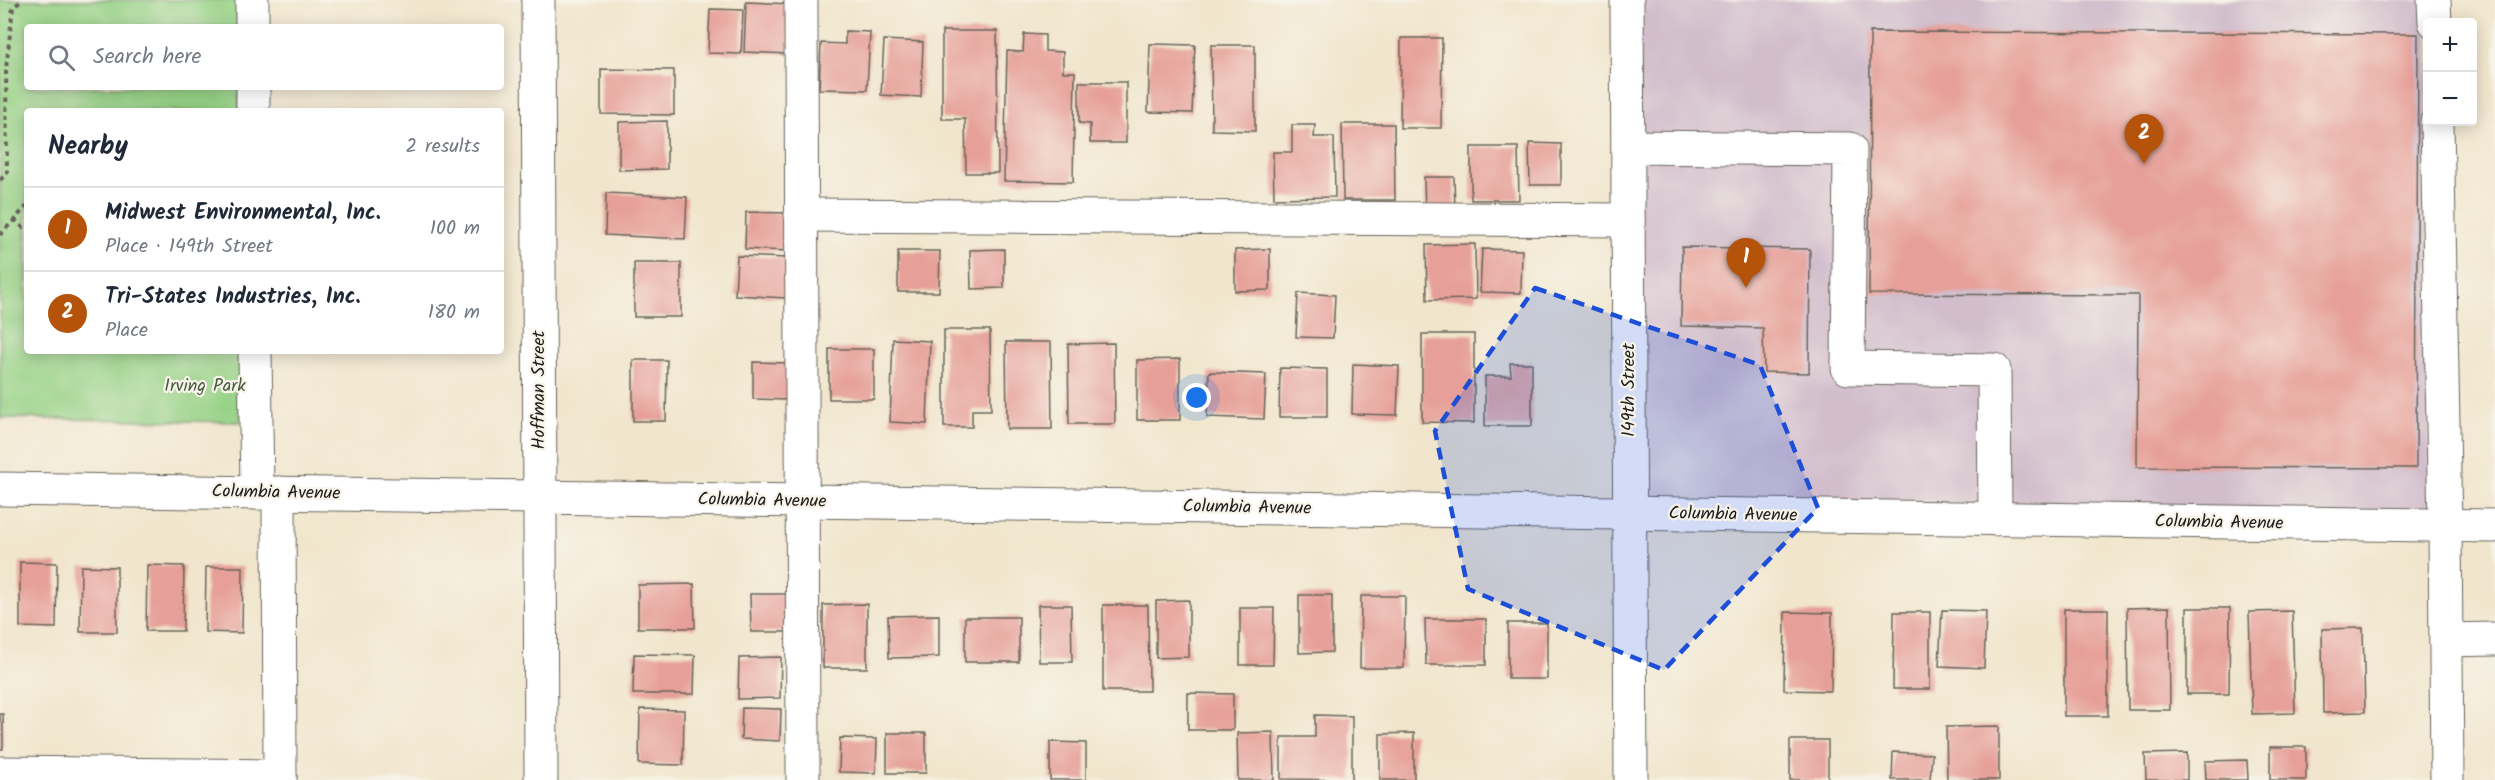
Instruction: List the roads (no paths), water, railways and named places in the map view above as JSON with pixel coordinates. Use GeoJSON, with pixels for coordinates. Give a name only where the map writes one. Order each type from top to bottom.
{"type":"FeatureCollection","features":[{"type":"Feature","properties":{"kind":"street"},"geometry":{"type":"LineString","coordinates":[[252,0],[252,24]]}},
{"type":"Feature","properties":{"kind":"street","name":"Hoffman Street"},"geometry":{"type":"LineString","coordinates":[[538,0],[541,780]]}},
{"type":"Feature","properties":{"kind":"street"},"geometry":{"type":"LineString","coordinates":[[801,0],[803,780]]}},
{"type":"Feature","properties":{"kind":"street","name":"149th Street"},"geometry":{"type":"LineString","coordinates":[[1628,0],[1631,780]]}},
{"type":"Feature","properties":{"kind":"street"},"geometry":{"type":"LineString","coordinates":[[2434,0],[2435,18]]}},
{"type":"Feature","properties":{"kind":"street"},"geometry":{"type":"LineString","coordinates":[[253,90],[253,108]]}},
{"type":"Feature","properties":{"kind":"street"},"geometry":{"type":"LineString","coordinates":[[2437,126],[2445,526],[2447,780]]}},
{"type":"Feature","properties":{"kind":"street"},"geometry":{"type":"LineString","coordinates":[[1628,147],[1850,149],[1848,368],[1994,370],[1995,519]]}},
{"type":"Feature","properties":{"kind":"street"},"geometry":{"type":"LineString","coordinates":[[801,215],[1628,220]]}},
{"type":"Feature","properties":{"kind":"street"},"geometry":{"type":"LineString","coordinates":[[0,774],[280,778],[268,493],[255,354]]}},
{"type":"Feature","properties":{"kind":"street","name":"Columbia Avenue"},"geometry":{"type":"LineString","coordinates":[[0,489],[2495,526]]}},
{"type":"Feature","properties":{"kind":"street"},"geometry":{"type":"LineString","coordinates":[[2446,640],[2495,639]]}},
{"type":"Feature","properties":{"kind":"place","name":"Tri-States Industries, Inc."},"geometry":{"type":"Point","coordinates":[2144,164]}},
{"type":"Feature","properties":{"kind":"place","name":"Midwest Environmental, Inc."},"geometry":{"type":"Point","coordinates":[1746,288]}},
{"type":"Feature","properties":{"kind":"park label","name":"Irving Park"},"geometry":{"type":"Point","coordinates":[205,386]}}]}
